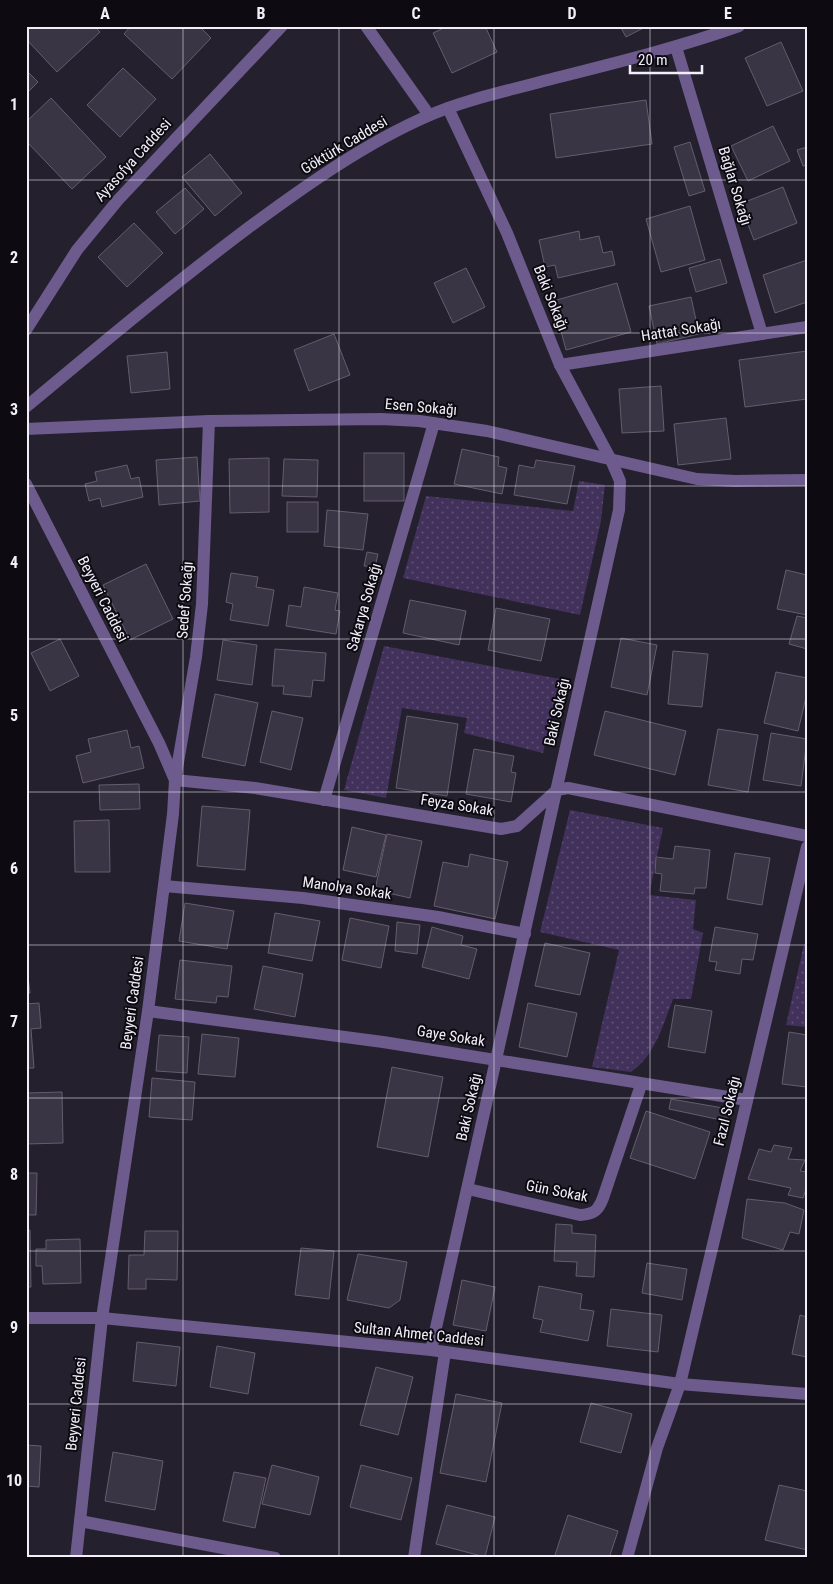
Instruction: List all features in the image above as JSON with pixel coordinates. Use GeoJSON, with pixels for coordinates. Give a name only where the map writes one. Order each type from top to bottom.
{"type":"FeatureCollection","features":[{"type":"Feature","properties":{"kind":"street","name":"Ayasofya Caddesi"},"geometry":{"type":"LineString","coordinates":[[26,330],[77,250],[118,200],[282,26]]}},
{"type":"Feature","properties":{"kind":"street"},"geometry":{"type":"LineString","coordinates":[[366,26],[429,115]]}},
{"type":"Feature","properties":{"kind":"street","name":"Göktürk Caddesi"},"geometry":{"type":"LineString","coordinates":[[26,407],[150,304],[284,202],[364,149],[429,115],[448,108],[676,47],[724,29],[739,26]]}},
{"type":"Feature","properties":{"kind":"street","name":"Bağlar Sokağı"},"geometry":{"type":"LineString","coordinates":[[676,47],[762,334]]}},
{"type":"Feature","properties":{"kind":"street","name":"Baki Sokağı"},"geometry":{"type":"LineString","coordinates":[[431,1350],[619,510],[620,481],[611,460],[560,365],[507,233],[448,108]]}},
{"type":"Feature","properties":{"kind":"street","name":"Hattat Sokağı"},"geometry":{"type":"LineString","coordinates":[[560,365],[807,327]]}},
{"type":"Feature","properties":{"kind":"street","name":"Esen Sokağı"},"geometry":{"type":"LineString","coordinates":[[26,429],[209,421],[380,419],[434,423],[487,431],[696,479],[735,481],[807,480]]}},
{"type":"Feature","properties":{"kind":"street","name":"Sedef Sokağı"},"geometry":{"type":"LineString","coordinates":[[175,780],[196,657],[202,604],[209,421]]}},
{"type":"Feature","properties":{"kind":"street","name":"Sakarya Sokağı"},"geometry":{"type":"LineString","coordinates":[[324,800],[434,423]]}},
{"type":"Feature","properties":{"kind":"street","name":"Beyyeri Caddesi"},"geometry":{"type":"LineString","coordinates":[[26,484],[159,743],[175,780],[148,1011],[102,1318],[76,1558]]}},
{"type":"Feature","properties":{"kind":"street","name":"Feyza Sokak"},"geometry":{"type":"LineString","coordinates":[[175,780],[255,788],[501,829],[517,826],[556,790]]}},
{"type":"Feature","properties":{"kind":"street"},"geometry":{"type":"LineString","coordinates":[[556,790],[568,788],[807,836]]}},
{"type":"Feature","properties":{"kind":"street","name":"Fazıl Sokağı"},"geometry":{"type":"LineString","coordinates":[[627,1558],[657,1448],[680,1384],[807,847]]}},
{"type":"Feature","properties":{"kind":"street","name":"Manolya Sokak"},"geometry":{"type":"LineString","coordinates":[[164,886],[303,898],[438,918],[525,934]]}},
{"type":"Feature","properties":{"kind":"street","name":"Gaye Sokak"},"geometry":{"type":"LineString","coordinates":[[148,1011],[383,1042],[496,1059],[641,1085],[747,1100]]}},
{"type":"Feature","properties":{"kind":"street","name":"Gün Sokak"},"geometry":{"type":"LineString","coordinates":[[468,1189],[580,1215],[592,1214],[599,1209],[641,1085]]}},
{"type":"Feature","properties":{"kind":"street","name":"Sultan Ahmet Caddesi"},"geometry":{"type":"LineString","coordinates":[[26,1318],[102,1318],[431,1350],[680,1384],[807,1394]]}},
{"type":"Feature","properties":{"kind":"street"},"geometry":{"type":"LineString","coordinates":[[414,1558],[444,1352]]}},
{"type":"Feature","properties":{"kind":"street"},"geometry":{"type":"LineString","coordinates":[[80,1521],[275,1558]]}},
{"type":"Feature","properties":{"kind":"shaded area"},"geometry":{"type":"Polygon","coordinates":[[[579,481],[605,485],[601,521],[580,615],[403,578],[426,496],[573,511],[579,481]]]}},
{"type":"Feature","properties":{"kind":"shaded area"},"geometry":{"type":"Polygon","coordinates":[[[384,646],[560,679],[543,753],[464,733],[467,718],[402,708],[386,798],[344,790],[384,646]]]}},
{"type":"Feature","properties":{"kind":"shaded area"},"geometry":{"type":"Polygon","coordinates":[[[570,810],[663,828],[649,895],[696,900],[693,929],[703,933],[691,999],[673,999],[652,1049],[646,1058],[631,1072],[592,1067],[619,950],[540,932],[570,810]]]}},
{"type":"Feature","properties":{"kind":"shaded area"},"geometry":{"type":"Polygon","coordinates":[[[804,944],[807,945],[807,1027],[786,1025],[804,944]]]}},
{"type":"Feature","properties":{"kind":"building"},"geometry":{"type":"Polygon","coordinates":[[[26,26],[94,26],[100,32],[57,72],[26,39],[26,26]]]}},
{"type":"Feature","properties":{"kind":"building"},"geometry":{"type":"Polygon","coordinates":[[[131,26],[199,26],[211,38],[172,79],[124,34],[131,26]]]}},
{"type":"Feature","properties":{"kind":"building"},"geometry":{"type":"Polygon","coordinates":[[[448,26],[485,26],[497,52],[452,73],[433,33],[448,26]]]}},
{"type":"Feature","properties":{"kind":"building"},"geometry":{"type":"Polygon","coordinates":[[[620,26],[647,26],[626,37],[620,26]]]}},
{"type":"Feature","properties":{"kind":"building"},"geometry":{"type":"Polygon","coordinates":[[[781,42],[803,91],[767,106],[745,58],[781,42]]]}},
{"type":"Feature","properties":{"kind":"building"},"geometry":{"type":"Polygon","coordinates":[[[123,68],[156,99],[120,137],[87,105],[123,68]]]}},
{"type":"Feature","properties":{"kind":"building"},"geometry":{"type":"Polygon","coordinates":[[[26,70],[38,82],[26,94],[26,70]]]}},
{"type":"Feature","properties":{"kind":"building"},"geometry":{"type":"Polygon","coordinates":[[[51,98],[106,157],[72,189],[26,141],[26,122],[51,98]]]}},
{"type":"Feature","properties":{"kind":"building"},"geometry":{"type":"Polygon","coordinates":[[[646,100],[652,144],[556,158],[550,114],[646,100]]]}},
{"type":"Feature","properties":{"kind":"building"},"geometry":{"type":"Polygon","coordinates":[[[773,126],[790,161],[748,181],[731,146],[773,126]]]}},
{"type":"Feature","properties":{"kind":"building"},"geometry":{"type":"Polygon","coordinates":[[[690,142],[705,191],[689,196],[674,147],[690,142]]]}},
{"type":"Feature","properties":{"kind":"building"},"geometry":{"type":"Polygon","coordinates":[[[807,147],[807,165],[803,166],[797,150],[807,147]]]}},
{"type":"Feature","properties":{"kind":"building"},"geometry":{"type":"Polygon","coordinates":[[[210,154],[242,193],[215,216],[182,177],[210,154]]]}},
{"type":"Feature","properties":{"kind":"building"},"geometry":{"type":"Polygon","coordinates":[[[783,187],[797,223],[754,240],[740,204],[783,187]]]}},
{"type":"Feature","properties":{"kind":"building"},"geometry":{"type":"Polygon","coordinates":[[[185,188],[204,209],[175,234],[156,212],[185,188]]]}},
{"type":"Feature","properties":{"kind":"building"},"geometry":{"type":"Polygon","coordinates":[[[690,206],[705,260],[661,272],[646,219],[690,206]]]}},
{"type":"Feature","properties":{"kind":"building"},"geometry":{"type":"Polygon","coordinates":[[[134,223],[163,253],[127,287],[98,257],[134,223]]]}},
{"type":"Feature","properties":{"kind":"building"},"geometry":{"type":"Polygon","coordinates":[[[579,231],[580,240],[599,236],[603,253],[612,251],[615,265],[558,278],[555,265],[545,267],[539,240],[579,231]]]}},
{"type":"Feature","properties":{"kind":"building"},"geometry":{"type":"Polygon","coordinates":[[[720,259],[727,283],[696,292],[689,268],[720,259]]]}},
{"type":"Feature","properties":{"kind":"building"},"geometry":{"type":"Polygon","coordinates":[[[807,260],[807,302],[775,313],[763,275],[807,260]]]}},
{"type":"Feature","properties":{"kind":"building"},"geometry":{"type":"Polygon","coordinates":[[[466,268],[485,307],[453,323],[434,283],[466,268]]]}},
{"type":"Feature","properties":{"kind":"building"},"geometry":{"type":"Polygon","coordinates":[[[617,283],[631,332],[566,350],[553,301],[617,283]]]}},
{"type":"Feature","properties":{"kind":"building"},"geometry":{"type":"Polygon","coordinates":[[[691,297],[699,334],[657,344],[649,306],[691,297]]]}},
{"type":"Feature","properties":{"kind":"building"},"geometry":{"type":"Polygon","coordinates":[[[334,334],[350,375],[309,391],[294,350],[334,334]]]}},
{"type":"Feature","properties":{"kind":"building"},"geometry":{"type":"Polygon","coordinates":[[[807,351],[807,399],[745,407],[739,360],[807,351]]]}},
{"type":"Feature","properties":{"kind":"building"},"geometry":{"type":"Polygon","coordinates":[[[167,352],[170,389],[131,393],[127,356],[167,352]]]}},
{"type":"Feature","properties":{"kind":"building"},"geometry":{"type":"Polygon","coordinates":[[[661,386],[664,431],[622,433],[619,389],[661,386]]]}},
{"type":"Feature","properties":{"kind":"building"},"geometry":{"type":"Polygon","coordinates":[[[726,418],[731,459],[678,465],[674,424],[726,418]]]}},
{"type":"Feature","properties":{"kind":"building"},"geometry":{"type":"Polygon","coordinates":[[[462,449],[499,457],[498,466],[507,468],[502,494],[454,484],[462,449]]]}},
{"type":"Feature","properties":{"kind":"building"},"geometry":{"type":"Polygon","coordinates":[[[364,453],[404,453],[404,501],[364,501],[364,453]]]}},
{"type":"Feature","properties":{"kind":"building"},"geometry":{"type":"Polygon","coordinates":[[[197,457],[200,501],[159,505],[156,460],[197,457]]]}},
{"type":"Feature","properties":{"kind":"building"},"geometry":{"type":"Polygon","coordinates":[[[269,458],[269,512],[230,513],[229,459],[269,458]]]}},
{"type":"Feature","properties":{"kind":"building"},"geometry":{"type":"Polygon","coordinates":[[[284,459],[318,460],[317,497],[282,496],[284,459]]]}},
{"type":"Feature","properties":{"kind":"building"},"geometry":{"type":"Polygon","coordinates":[[[536,460],[575,466],[567,504],[514,495],[519,465],[534,468],[536,460]]]}},
{"type":"Feature","properties":{"kind":"building"},"geometry":{"type":"Polygon","coordinates":[[[127,465],[131,479],[139,477],[143,497],[102,507],[100,498],[89,501],[85,484],[97,481],[95,472],[127,465]]]}},
{"type":"Feature","properties":{"kind":"building"},"geometry":{"type":"Polygon","coordinates":[[[287,502],[318,502],[318,532],[287,532],[287,502]]]}},
{"type":"Feature","properties":{"kind":"building"},"geometry":{"type":"Polygon","coordinates":[[[327,510],[368,514],[363,550],[324,546],[327,510]]]}},
{"type":"Feature","properties":{"kind":"building"},"geometry":{"type":"Polygon","coordinates":[[[367,552],[378,554],[375,567],[364,566],[367,552]]]}},
{"type":"Feature","properties":{"kind":"building"},"geometry":{"type":"Polygon","coordinates":[[[146,564],[173,619],[130,640],[103,585],[146,564]]]}},
{"type":"Feature","properties":{"kind":"building"},"geometry":{"type":"Polygon","coordinates":[[[786,570],[807,575],[807,615],[777,609],[786,570]]]}},
{"type":"Feature","properties":{"kind":"building"},"geometry":{"type":"Polygon","coordinates":[[[231,573],[258,577],[256,587],[274,590],[268,626],[230,620],[233,604],[226,602],[231,573]]]}},
{"type":"Feature","properties":{"kind":"building"},"geometry":{"type":"Polygon","coordinates":[[[304,587],[338,593],[335,610],[340,611],[336,634],[286,626],[289,605],[301,607],[304,587]]]}},
{"type":"Feature","properties":{"kind":"building"},"geometry":{"type":"Polygon","coordinates":[[[410,600],[466,611],[459,645],[403,633],[410,600]]]}},
{"type":"Feature","properties":{"kind":"building"},"geometry":{"type":"Polygon","coordinates":[[[496,608],[550,619],[541,661],[488,650],[496,608]]]}},
{"type":"Feature","properties":{"kind":"building"},"geometry":{"type":"Polygon","coordinates":[[[797,616],[807,618],[807,649],[789,644],[797,616]]]}},
{"type":"Feature","properties":{"kind":"building"},"geometry":{"type":"Polygon","coordinates":[[[621,638],[657,645],[647,695],[611,687],[621,638]]]}},
{"type":"Feature","properties":{"kind":"building"},"geometry":{"type":"Polygon","coordinates":[[[60,639],[79,676],[50,691],[31,653],[60,639]]]}},
{"type":"Feature","properties":{"kind":"building"},"geometry":{"type":"Polygon","coordinates":[[[223,640],[257,645],[252,685],[217,680],[223,640]]]}},
{"type":"Feature","properties":{"kind":"building"},"geometry":{"type":"Polygon","coordinates":[[[275,649],[326,653],[324,681],[313,680],[311,697],[283,694],[284,686],[272,686],[275,649]]]}},
{"type":"Feature","properties":{"kind":"building"},"geometry":{"type":"Polygon","coordinates":[[[673,651],[708,654],[702,707],[668,704],[673,651]]]}},
{"type":"Feature","properties":{"kind":"building"},"geometry":{"type":"Polygon","coordinates":[[[776,672],[807,678],[807,693],[798,731],[764,723],[776,672]]]}},
{"type":"Feature","properties":{"kind":"building"},"geometry":{"type":"Polygon","coordinates":[[[215,694],[258,703],[245,766],[202,757],[215,694]]]}},
{"type":"Feature","properties":{"kind":"building"},"geometry":{"type":"Polygon","coordinates":[[[272,711],[303,718],[291,770],[260,762],[272,711]]]}},
{"type":"Feature","properties":{"kind":"building"},"geometry":{"type":"Polygon","coordinates":[[[605,711],[686,731],[675,775],[594,755],[605,711]]]}},
{"type":"Feature","properties":{"kind":"building"},"geometry":{"type":"Polygon","coordinates":[[[407,716],[458,724],[447,796],[396,788],[407,716]]]}},
{"type":"Feature","properties":{"kind":"building"},"geometry":{"type":"Polygon","coordinates":[[[718,729],[758,735],[748,792],[708,785],[718,729]]]}},
{"type":"Feature","properties":{"kind":"building"},"geometry":{"type":"Polygon","coordinates":[[[127,730],[131,748],[139,746],[144,768],[83,783],[76,756],[91,752],[88,739],[127,730]]]}},
{"type":"Feature","properties":{"kind":"building"},"geometry":{"type":"Polygon","coordinates":[[[771,733],[807,739],[801,786],[763,780],[771,733]]]}},
{"type":"Feature","properties":{"kind":"building"},"geometry":{"type":"Polygon","coordinates":[[[474,749],[514,756],[511,772],[516,773],[511,802],[466,794],[474,749]]]}},
{"type":"Feature","properties":{"kind":"building"},"geometry":{"type":"Polygon","coordinates":[[[139,784],[140,809],[100,810],[99,785],[139,784]]]}},
{"type":"Feature","properties":{"kind":"building"},"geometry":{"type":"Polygon","coordinates":[[[202,806],[250,810],[245,870],[197,866],[202,806]]]}},
{"type":"Feature","properties":{"kind":"building"},"geometry":{"type":"Polygon","coordinates":[[[109,820],[110,872],[75,872],[74,821],[109,820]]]}},
{"type":"Feature","properties":{"kind":"building"},"geometry":{"type":"Polygon","coordinates":[[[352,827],[386,835],[376,877],[343,870],[352,827]]]}},
{"type":"Feature","properties":{"kind":"building"},"geometry":{"type":"Polygon","coordinates":[[[387,834],[422,841],[410,898],[375,890],[387,834]]]}},
{"type":"Feature","properties":{"kind":"building"},"geometry":{"type":"Polygon","coordinates":[[[675,846],[710,850],[706,888],[695,888],[694,894],[660,891],[662,874],[655,873],[656,857],[673,859],[675,846]]]}},
{"type":"Feature","properties":{"kind":"building"},"geometry":{"type":"Polygon","coordinates":[[[735,853],[770,858],[762,905],[727,899],[735,853]]]}},
{"type":"Feature","properties":{"kind":"building"},"geometry":{"type":"Polygon","coordinates":[[[470,854],[508,862],[495,919],[434,906],[443,862],[468,867],[470,854]]]}},
{"type":"Feature","properties":{"kind":"building"},"geometry":{"type":"Polygon","coordinates":[[[185,903],[234,911],[227,949],[179,941],[185,903]]]}},
{"type":"Feature","properties":{"kind":"building"},"geometry":{"type":"Polygon","coordinates":[[[275,913],[320,921],[312,961],[268,953],[275,913]]]}},
{"type":"Feature","properties":{"kind":"building"},"geometry":{"type":"Polygon","coordinates":[[[350,918],[389,926],[381,968],[342,960],[350,918]]]}},
{"type":"Feature","properties":{"kind":"building"},"geometry":{"type":"Polygon","coordinates":[[[397,922],[420,925],[417,954],[395,951],[397,922]]]}},
{"type":"Feature","properties":{"kind":"building"},"geometry":{"type":"Polygon","coordinates":[[[432,927],[463,936],[461,945],[477,949],[469,979],[422,967],[432,927]]]}},
{"type":"Feature","properties":{"kind":"building"},"geometry":{"type":"Polygon","coordinates":[[[715,927],[758,934],[753,960],[742,959],[740,974],[715,970],[717,962],[709,961],[715,927]]]}},
{"type":"Feature","properties":{"kind":"building"},"geometry":{"type":"Polygon","coordinates":[[[545,943],[590,953],[580,995],[535,986],[545,943]]]}},
{"type":"Feature","properties":{"kind":"building"},"geometry":{"type":"Polygon","coordinates":[[[26,959],[30,993],[26,994],[26,959]]]}},
{"type":"Feature","properties":{"kind":"building"},"geometry":{"type":"Polygon","coordinates":[[[180,960],[232,966],[228,997],[217,996],[216,1003],[175,999],[180,960]]]}},
{"type":"Feature","properties":{"kind":"building"},"geometry":{"type":"Polygon","coordinates":[[[263,966],[303,974],[295,1017],[254,1009],[263,966]]]}},
{"type":"Feature","properties":{"kind":"building"},"geometry":{"type":"Polygon","coordinates":[[[39,1003],[41,1028],[31,1029],[34,1068],[26,1068],[26,1004],[39,1003]]]}},
{"type":"Feature","properties":{"kind":"building"},"geometry":{"type":"Polygon","coordinates":[[[528,1003],[577,1013],[567,1057],[519,1047],[528,1003]]]}},
{"type":"Feature","properties":{"kind":"building"},"geometry":{"type":"Polygon","coordinates":[[[675,1005],[712,1011],[705,1053],[668,1047],[675,1005]]]}},
{"type":"Feature","properties":{"kind":"building"},"geometry":{"type":"Polygon","coordinates":[[[789,1032],[807,1035],[807,1087],[782,1084],[789,1032]]]}},
{"type":"Feature","properties":{"kind":"building"},"geometry":{"type":"Polygon","coordinates":[[[202,1034],[239,1038],[235,1077],[198,1074],[202,1034]]]}},
{"type":"Feature","properties":{"kind":"building"},"geometry":{"type":"Polygon","coordinates":[[[159,1035],[189,1037],[187,1073],[156,1071],[159,1035]]]}},
{"type":"Feature","properties":{"kind":"building"},"geometry":{"type":"Polygon","coordinates":[[[392,1067],[443,1077],[428,1157],[377,1147],[392,1067]]]}},
{"type":"Feature","properties":{"kind":"building"},"geometry":{"type":"Polygon","coordinates":[[[152,1078],[195,1082],[192,1120],[149,1117],[152,1078]]]}},
{"type":"Feature","properties":{"kind":"building"},"geometry":{"type":"Polygon","coordinates":[[[62,1092],[63,1143],[26,1144],[26,1093],[62,1092]]]}},
{"type":"Feature","properties":{"kind":"building"},"geometry":{"type":"Polygon","coordinates":[[[671,1099],[729,1109],[726,1121],[669,1109],[671,1099]]]}},
{"type":"Feature","properties":{"kind":"building"},"geometry":{"type":"Polygon","coordinates":[[[646,1111],[710,1132],[695,1179],[630,1158],[646,1111]]]}},
{"type":"Feature","properties":{"kind":"building"},"geometry":{"type":"Polygon","coordinates":[[[774,1145],[792,1148],[788,1159],[805,1160],[800,1171],[807,1172],[807,1186],[803,1198],[788,1195],[791,1188],[748,1179],[759,1149],[771,1152],[774,1145]]]}},
{"type":"Feature","properties":{"kind":"building"},"geometry":{"type":"Polygon","coordinates":[[[26,1173],[37,1173],[36,1215],[26,1215],[26,1173]]]}},
{"type":"Feature","properties":{"kind":"building"},"geometry":{"type":"Polygon","coordinates":[[[747,1199],[785,1203],[804,1210],[799,1234],[790,1232],[783,1250],[742,1238],[747,1199]]]}},
{"type":"Feature","properties":{"kind":"building"},"geometry":{"type":"Polygon","coordinates":[[[556,1224],[572,1225],[572,1233],[596,1235],[594,1277],[576,1276],[577,1262],[554,1261],[556,1224]]]}},
{"type":"Feature","properties":{"kind":"building"},"geometry":{"type":"Polygon","coordinates":[[[26,1230],[30,1230],[31,1287],[26,1287],[26,1230]]]}},
{"type":"Feature","properties":{"kind":"building"},"geometry":{"type":"Polygon","coordinates":[[[145,1231],[178,1231],[177,1280],[146,1279],[146,1289],[128,1289],[129,1255],[144,1255],[145,1231]]]}},
{"type":"Feature","properties":{"kind":"building"},"geometry":{"type":"Polygon","coordinates":[[[80,1239],[81,1283],[43,1284],[42,1266],[36,1266],[36,1249],[46,1249],[46,1240],[80,1239]]]}},
{"type":"Feature","properties":{"kind":"building"},"geometry":{"type":"Polygon","coordinates":[[[301,1248],[334,1251],[329,1299],[295,1295],[301,1248]]]}},
{"type":"Feature","properties":{"kind":"building"},"geometry":{"type":"Polygon","coordinates":[[[358,1254],[407,1262],[400,1300],[389,1308],[347,1300],[358,1254]]]}},
{"type":"Feature","properties":{"kind":"building"},"geometry":{"type":"Polygon","coordinates":[[[647,1263],[687,1269],[682,1300],[642,1293],[647,1263]]]}},
{"type":"Feature","properties":{"kind":"building"},"geometry":{"type":"Polygon","coordinates":[[[462,1280],[495,1287],[486,1331],[453,1325],[462,1280]]]}},
{"type":"Feature","properties":{"kind":"building"},"geometry":{"type":"Polygon","coordinates":[[[539,1286],[582,1294],[580,1309],[594,1311],[588,1341],[540,1332],[543,1320],[533,1318],[539,1286]]]}},
{"type":"Feature","properties":{"kind":"building"},"geometry":{"type":"Polygon","coordinates":[[[611,1309],[662,1315],[658,1352],[607,1346],[611,1309]]]}},
{"type":"Feature","properties":{"kind":"building"},"geometry":{"type":"Polygon","coordinates":[[[800,1315],[807,1317],[807,1357],[792,1354],[800,1315]]]}},
{"type":"Feature","properties":{"kind":"building"},"geometry":{"type":"Polygon","coordinates":[[[137,1342],[180,1347],[176,1386],[133,1381],[137,1342]]]}},
{"type":"Feature","properties":{"kind":"building"},"geometry":{"type":"Polygon","coordinates":[[[217,1346],[255,1353],[248,1394],[210,1387],[217,1346]]]}},
{"type":"Feature","properties":{"kind":"building"},"geometry":{"type":"Polygon","coordinates":[[[376,1367],[413,1377],[398,1435],[360,1425],[376,1367]]]}},
{"type":"Feature","properties":{"kind":"building"},"geometry":{"type":"Polygon","coordinates":[[[456,1394],[502,1403],[486,1482],[440,1473],[456,1394]]]}},
{"type":"Feature","properties":{"kind":"building"},"geometry":{"type":"Polygon","coordinates":[[[591,1403],[632,1414],[621,1453],[580,1442],[591,1403]]]}},
{"type":"Feature","properties":{"kind":"building"},"geometry":{"type":"Polygon","coordinates":[[[26,1445],[41,1446],[39,1487],[26,1486],[26,1445]]]}},
{"type":"Feature","properties":{"kind":"building"},"geometry":{"type":"Polygon","coordinates":[[[113,1452],[163,1461],[155,1510],[105,1501],[113,1452]]]}},
{"type":"Feature","properties":{"kind":"building"},"geometry":{"type":"Polygon","coordinates":[[[272,1465],[319,1477],[310,1515],[262,1504],[272,1465]]]}},
{"type":"Feature","properties":{"kind":"building"},"geometry":{"type":"Polygon","coordinates":[[[361,1465],[412,1478],[401,1520],[350,1507],[361,1465]]]}},
{"type":"Feature","properties":{"kind":"building"},"geometry":{"type":"Polygon","coordinates":[[[234,1472],[266,1478],[255,1528],[223,1521],[234,1472]]]}},
{"type":"Feature","properties":{"kind":"building"},"geometry":{"type":"Polygon","coordinates":[[[779,1485],[807,1491],[807,1550],[765,1540],[779,1485]]]}},
{"type":"Feature","properties":{"kind":"building"},"geometry":{"type":"Polygon","coordinates":[[[447,1505],[495,1517],[485,1557],[436,1544],[447,1505]]]}},
{"type":"Feature","properties":{"kind":"building"},"geometry":{"type":"Polygon","coordinates":[[[568,1515],[618,1531],[609,1558],[563,1558],[555,1555],[568,1515]]]}}]}
